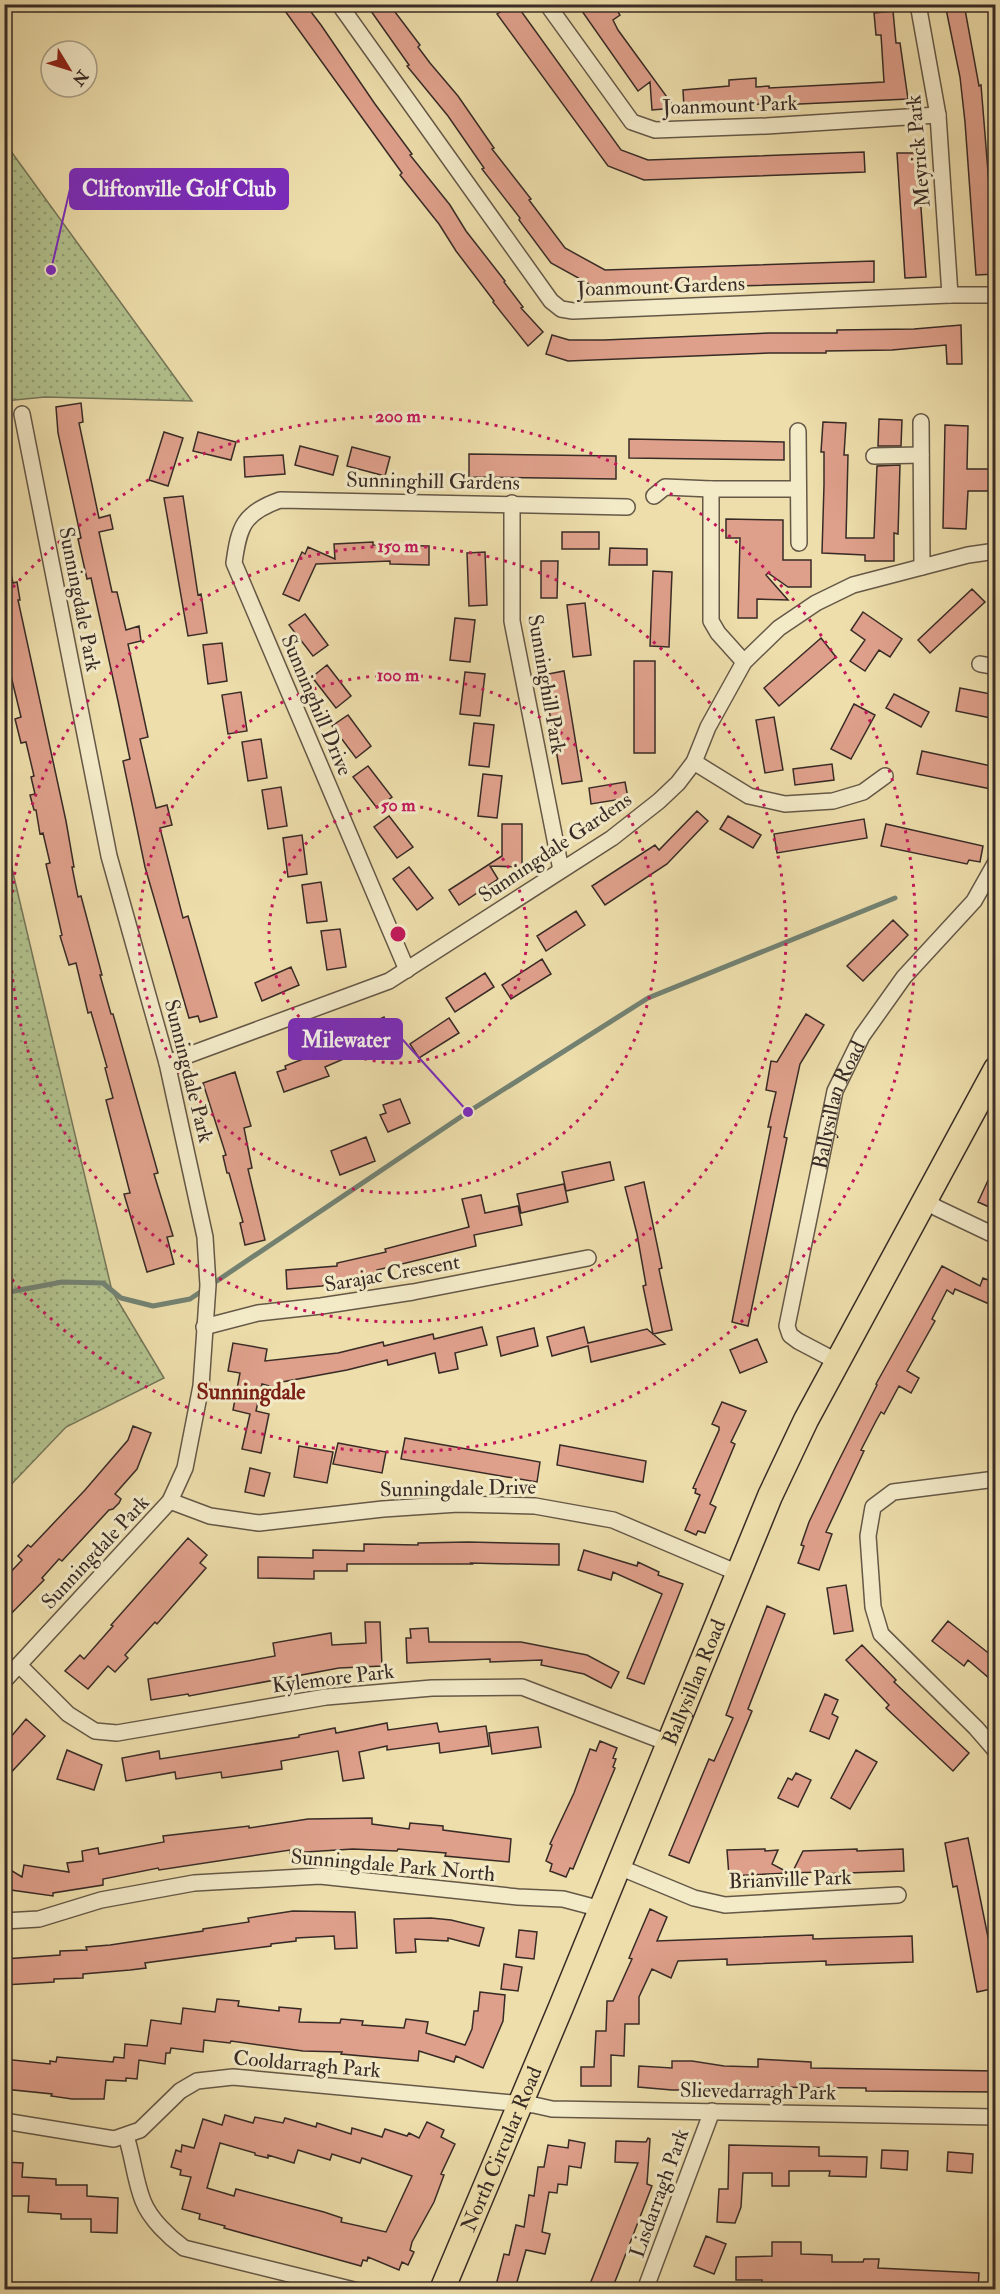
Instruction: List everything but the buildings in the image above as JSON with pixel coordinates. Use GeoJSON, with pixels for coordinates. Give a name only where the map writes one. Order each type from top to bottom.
{"type":"FeatureCollection","features":[{"type":"Feature","properties":{"kind":"highway","name":"Ballysillan Road"},"geometry":{"type":"LineString","coordinates":[[561,2007],[770,1496],[806,1420],[996,1069]]}},
{"type":"Feature","properties":{"kind":"highway","name":"North Circular Road"},"geometry":{"type":"LineString","coordinates":[[442,2289],[561,2007]]}},
{"type":"Feature","properties":{"kind":"street","name":"Joanmount Gardens"},"geometry":{"type":"LineString","coordinates":[[339,4],[551,301],[561,309],[573,312],[950,295],[996,295]]}},
{"type":"Feature","properties":{"kind":"street","name":"Joanmount Park"},"geometry":{"type":"LineString","coordinates":[[547,4],[632,122],[655,130],[766,126],[939,115]]}},
{"type":"Feature","properties":{"kind":"street","name":"Meyrick Park"},"geometry":{"type":"LineString","coordinates":[[918,4],[939,115],[950,295]]}},
{"type":"Feature","properties":{"kind":"street","name":"Sunningdale Park"},"geometry":{"type":"LineString","coordinates":[[4,1681],[170,1501],[185,1468],[201,1386],[207,1293],[205,1237],[167,1063],[109,856],[22,414]]}},
{"type":"Feature","properties":{"kind":"street"},"geometry":{"type":"LineString","coordinates":[[921,422],[922,567]]}},
{"type":"Feature","properties":{"kind":"street"},"geometry":{"type":"LineString","coordinates":[[798,431],[799,543]]}},
{"type":"Feature","properties":{"kind":"street"},"geometry":{"type":"LineString","coordinates":[[874,456],[921,455]]}},
{"type":"Feature","properties":{"kind":"street"},"geometry":{"type":"LineString","coordinates":[[654,496],[664,487],[797,489]]}},
{"type":"Feature","properties":{"kind":"street"},"geometry":{"type":"LineString","coordinates":[[711,489],[711,621],[718,633],[744,662]]}},
{"type":"Feature","properties":{"kind":"street","name":"Sunninghill Gardens"},"geometry":{"type":"LineString","coordinates":[[245,520],[261,507],[280,500],[627,507]]}},
{"type":"Feature","properties":{"kind":"street","name":"Sunninghill Park"},"geometry":{"type":"LineString","coordinates":[[512,503],[512,621],[561,870]]}},
{"type":"Feature","properties":{"kind":"street","name":"Sunninghill Drive"},"geometry":{"type":"LineString","coordinates":[[245,520],[237,542],[234,563],[407,970]]}},
{"type":"Feature","properties":{"kind":"street","name":"Sunningdale Gardens"},"geometry":{"type":"LineString","coordinates":[[167,1063],[389,981],[612,838],[659,801],[678,783],[694,762],[708,728],[744,662],[779,628],[816,603],[854,585],[968,555],[996,551]]}},
{"type":"Feature","properties":{"kind":"street"},"geometry":{"type":"LineString","coordinates":[[980,664],[996,667]]}},
{"type":"Feature","properties":{"kind":"street"},"geometry":{"type":"LineString","coordinates":[[694,762],[749,796],[784,804],[833,801],[863,792],[885,776]]}},
{"type":"Feature","properties":{"kind":"street","name":"Ballysillan Road"},"geometry":{"type":"LineString","coordinates":[[838,1362],[798,1341],[790,1335],[787,1326],[835,1091],[862,1036],[904,977],[974,901],[996,862]]}},
{"type":"Feature","properties":{"kind":"street"},"geometry":{"type":"LineString","coordinates":[[925,1200],[996,1236]]}},
{"type":"Feature","properties":{"kind":"street","name":"Sarajac Crescent"},"geometry":{"type":"LineString","coordinates":[[204,1327],[258,1313],[412,1292],[588,1258]]}},
{"type":"Feature","properties":{"kind":"street"},"geometry":{"type":"LineString","coordinates":[[996,1479],[893,1492],[873,1507],[868,1536],[873,1607],[881,1634],[976,1728],[996,1751]]}},
{"type":"Feature","properties":{"kind":"street","name":"Sunningdale Drive"},"geometry":{"type":"LineString","coordinates":[[170,1501],[210,1516],[259,1523],[383,1509],[458,1504],[534,1506],[613,1520],[738,1573]]}},
{"type":"Feature","properties":{"kind":"street","name":"Kylemore Park"},"geometry":{"type":"LineString","coordinates":[[19,1665],[68,1714],[94,1731],[117,1733],[326,1697],[432,1688],[522,1687],[668,1743]]}},
{"type":"Feature","properties":{"kind":"street","name":"Brianville Park"},"geometry":{"type":"LineString","coordinates":[[619,1867],[694,1898],[725,1905],[898,1895]]}},
{"type":"Feature","properties":{"kind":"street","name":"Sunningdale Park North"},"geometry":{"type":"LineString","coordinates":[[4,1921],[39,1919],[101,1900],[194,1883],[320,1876],[518,1897],[564,1899],[601,1909]]}},
{"type":"Feature","properties":{"kind":"street","name":"Cooldarragh Park"},"geometry":{"type":"LineString","coordinates":[[126,2136],[140,2130],[180,2091],[197,2082],[216,2078],[233,2077],[298,2082],[520,2104]]}},
{"type":"Feature","properties":{"kind":"street","name":"Slievedarragh Park"},"geometry":{"type":"LineString","coordinates":[[520,2104],[552,2109],[996,2117]]}},
{"type":"Feature","properties":{"kind":"street","name":"Lisdarragh Park"},"geometry":{"type":"LineString","coordinates":[[645,2289],[712,2111]]}},
{"type":"Feature","properties":{"kind":"street"},"geometry":{"type":"LineString","coordinates":[[4,2121],[114,2139],[126,2136],[143,2201],[149,2212],[173,2240],[184,2248],[354,2289]]}},
{"type":"Feature","properties":{"kind":"green space"},"geometry":{"type":"Polygon","coordinates":[[[4,143],[192,401],[45,397],[5,401],[4,143]]]}},
{"type":"Feature","properties":{"kind":"green space"},"geometry":{"type":"Polygon","coordinates":[[[5,839],[112,1291],[164,1378],[66,1427],[5,1491],[5,839]]]}},
{"type":"Feature","properties":{"kind":"waterway"},"geometry":{"type":"LineString","coordinates":[[4,1293],[62,1282],[103,1283],[121,1298],[153,1306],[190,1299],[468,1112],[648,998],[895,898]]}},
{"type":"Feature","properties":{"kind":"place","name":"Cliftonville Golf Club"},"geometry":{"type":"Point","coordinates":[51,270]}},
{"type":"Feature","properties":{"kind":"place","name":"Milewater"},"geometry":{"type":"Point","coordinates":[468,1112]}},
{"type":"Feature","properties":{"kind":"district","name":"Sunningdale"},"geometry":{"type":"Point","coordinates":[251,1391]}}]}
